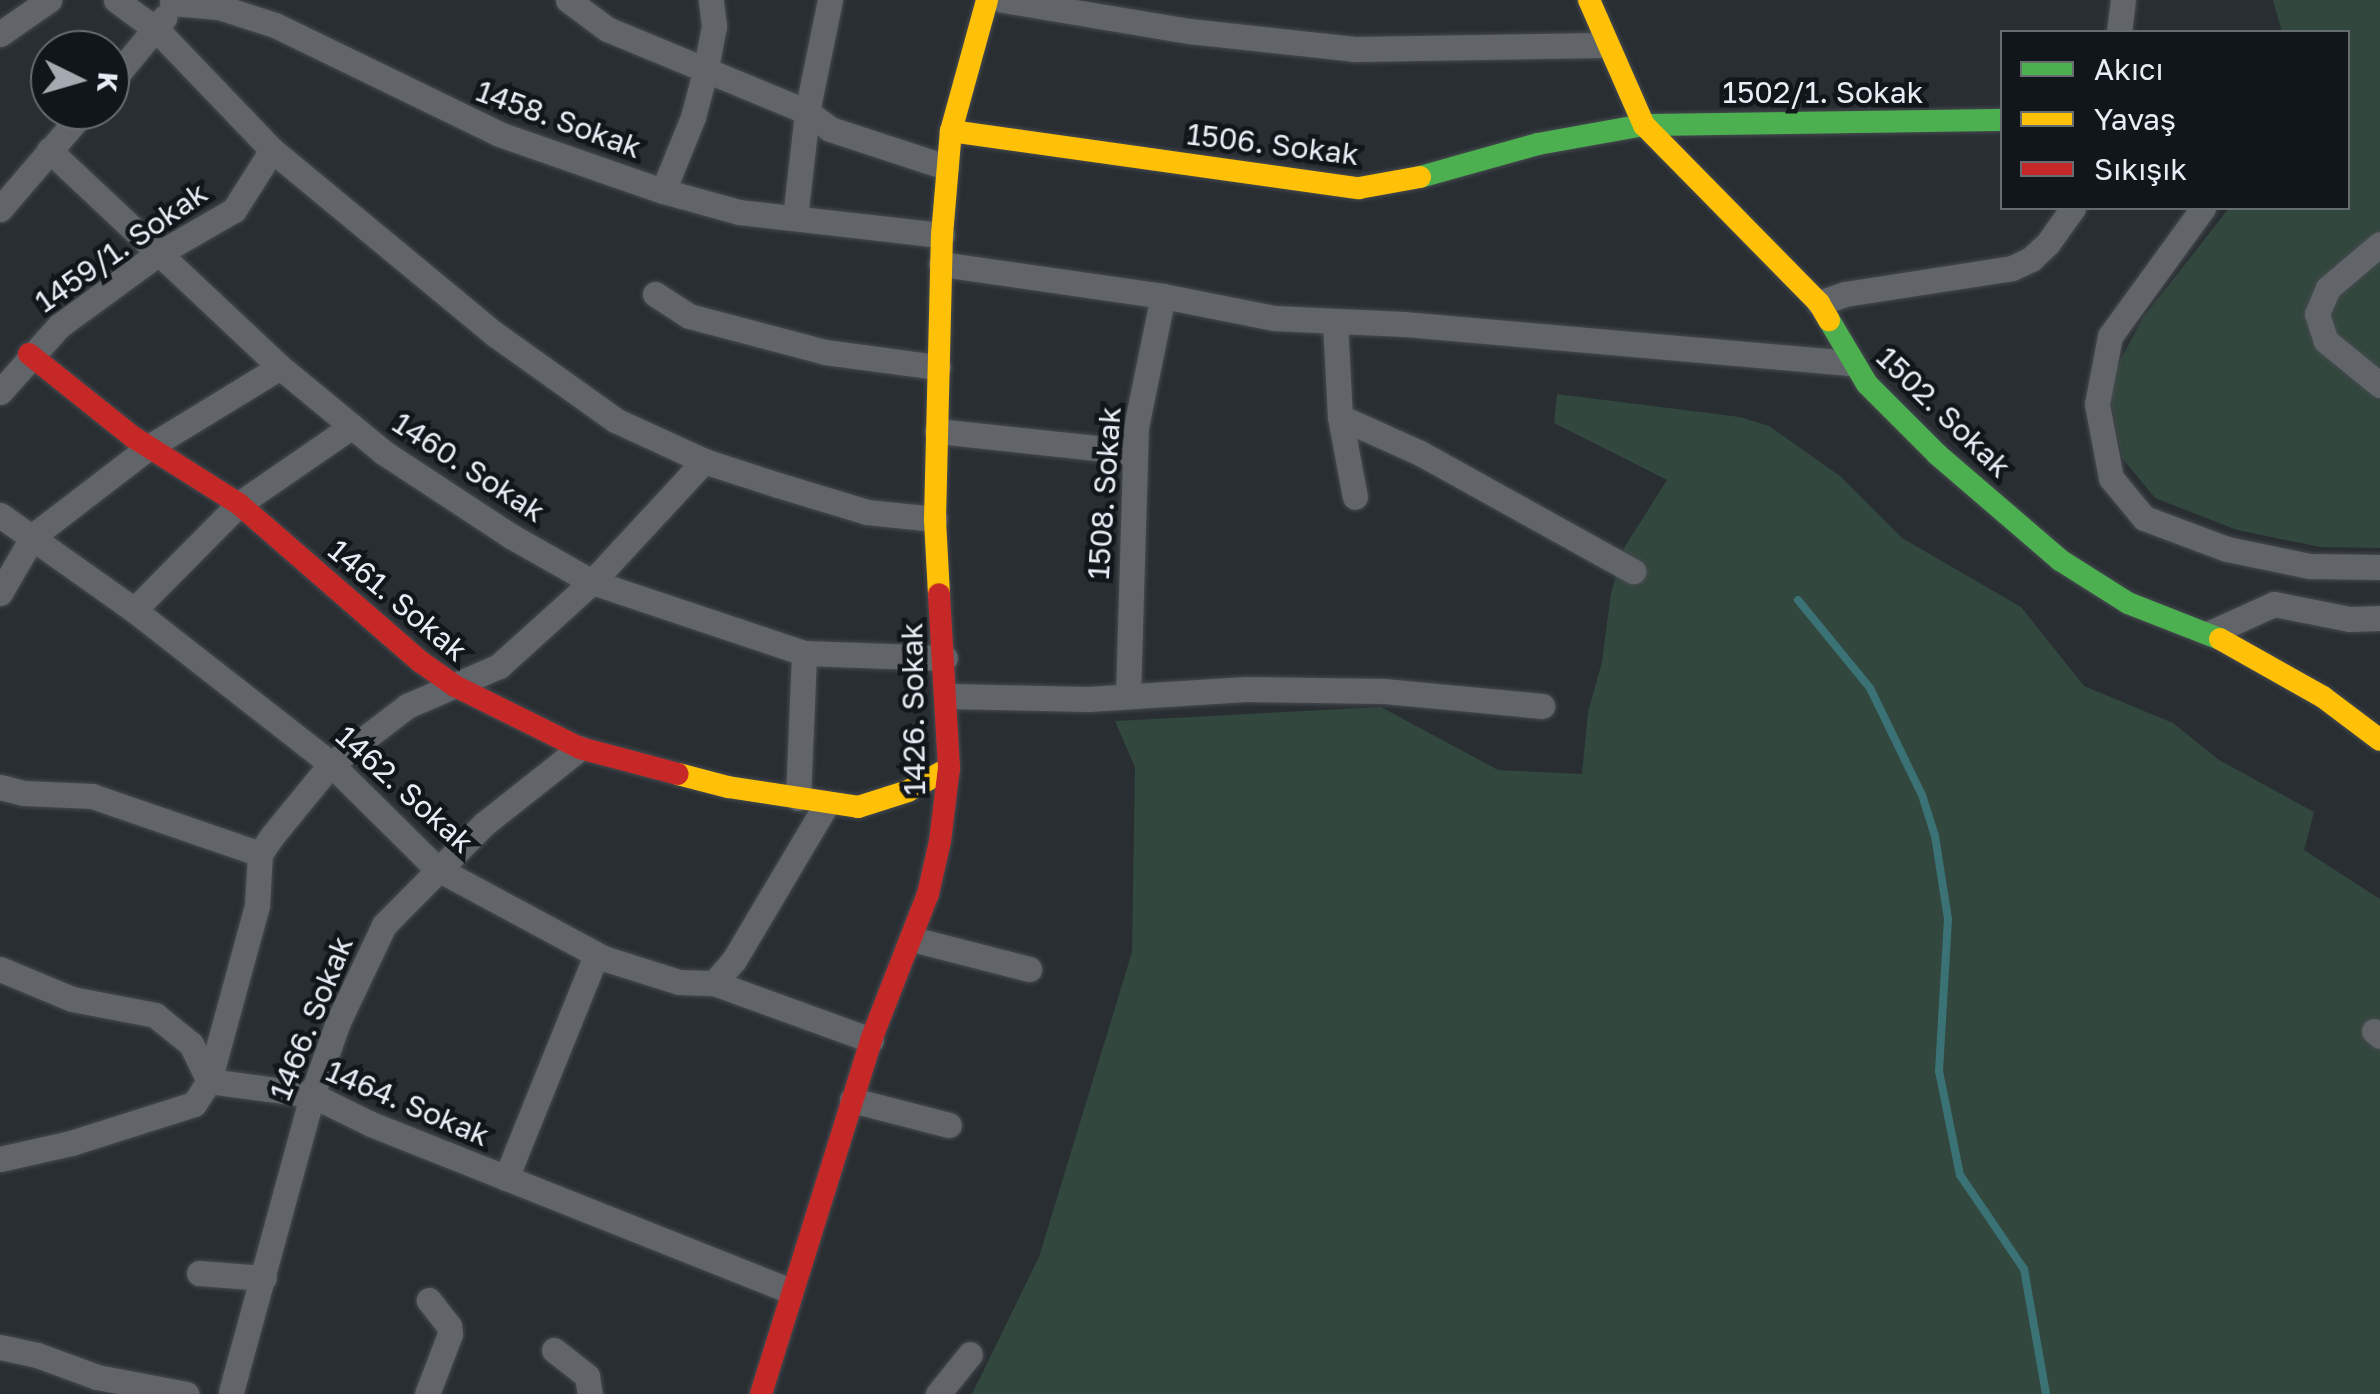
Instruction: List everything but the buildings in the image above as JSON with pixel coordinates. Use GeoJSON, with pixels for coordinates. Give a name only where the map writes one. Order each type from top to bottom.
{"type":"FeatureCollection","features":[{"type":"Feature","properties":{"kind":"street"},"geometry":{"type":"LineString","coordinates":[[0,34],[50,0]]}},
{"type":"Feature","properties":{"kind":"street"},"geometry":{"type":"LineString","coordinates":[[116,0],[158,31],[272,150],[511,346],[615,420],[704,460],[867,512],[935,518]]}},
{"type":"Feature","properties":{"kind":"street"},"geometry":{"type":"LineString","coordinates":[[568,0],[607,29],[807,112],[830,129],[946,167]]}},
{"type":"Feature","properties":{"kind":"street"},"geometry":{"type":"LineString","coordinates":[[664,191],[693,117],[706,68],[714,26],[711,0]]}},
{"type":"Feature","properties":{"kind":"street"},"geometry":{"type":"LineString","coordinates":[[795,218],[807,112],[830,0]]}},
{"type":"Feature","properties":{"kind":"street","name":"1426. Sokak"},"geometry":{"type":"LineString","coordinates":[[761,1394],[790,1291],[872,1040],[912,938],[940,841],[949,768],[948,696],[935,518],[942,235],[951,131],[988,0]]}},
{"type":"Feature","properties":{"kind":"street"},"geometry":{"type":"LineString","coordinates":[[1003,0],[1189,31],[1354,50],[1605,45]]}},
{"type":"Feature","properties":{"kind":"street","name":"1502. Sokak"},"geometry":{"type":"LineString","coordinates":[[1589,0],[1605,45],[1644,125],[1819,303],[1852,364],[1938,455],[2060,560],[2128,603],[2210,632],[2323,697],[2380,740]]}},
{"type":"Feature","properties":{"kind":"street"},"geometry":{"type":"LineString","coordinates":[[2120,30],[2122,0]]}},
{"type":"Feature","properties":{"kind":"street"},"geometry":{"type":"LineString","coordinates":[[130,61],[158,31],[173,2]]}},
{"type":"Feature","properties":{"kind":"street","name":"1458. Sokak"},"geometry":{"type":"LineString","coordinates":[[173,2],[219,7],[275,25],[499,134],[664,191],[739,212],[942,235]]}},
{"type":"Feature","properties":{"kind":"street","name":"1502/1. Sokak"},"geometry":{"type":"LineString","coordinates":[[1644,125],[2000,120]]}},
{"type":"Feature","properties":{"kind":"street","name":"1506. Sokak"},"geometry":{"type":"LineString","coordinates":[[951,131],[1359,188],[1430,175],[1538,144],[1644,125]]}},
{"type":"Feature","properties":{"kind":"street"},"geometry":{"type":"LineString","coordinates":[[0,209],[68,130]]}},
{"type":"Feature","properties":{"kind":"street","name":"1460. Sokak"},"geometry":{"type":"LineString","coordinates":[[49,150],[156,254],[383,452],[511,536],[592,582],[804,653],[944,658]]}},
{"type":"Feature","properties":{"kind":"street","name":"1459/1. Sokak"},"geometry":{"type":"LineString","coordinates":[[0,392],[59,326],[156,254],[234,210],[272,150]]}},
{"type":"Feature","properties":{"kind":"street"},"geometry":{"type":"LineString","coordinates":[[1819,303],[1846,294],[2012,268],[2031,259],[2048,243],[2072,210]]}},
{"type":"Feature","properties":{"kind":"street"},"geometry":{"type":"LineString","coordinates":[[2202,210],[2110,336],[2097,404],[2112,478],[2144,518],[2227,550],[2309,566],[2380,567]]}},
{"type":"Feature","properties":{"kind":"street"},"geometry":{"type":"LineString","coordinates":[[2380,244],[2328,288],[2317,314],[2326,342],[2380,385]]}},
{"type":"Feature","properties":{"kind":"street"},"geometry":{"type":"LineString","coordinates":[[942,264],[1163,296],[1274,318],[1404,324],[1852,364]]}},
{"type":"Feature","properties":{"kind":"street"},"geometry":{"type":"LineString","coordinates":[[655,294],[689,316],[825,352],[938,367]]}},
{"type":"Feature","properties":{"kind":"street","name":"1508. Sokak"},"geometry":{"type":"LineString","coordinates":[[1128,696],[1136,427],[1163,296]]}},
{"type":"Feature","properties":{"kind":"street"},"geometry":{"type":"LineString","coordinates":[[1335,322],[1340,418],[1354,497]]}},
{"type":"Feature","properties":{"kind":"street","name":"1461. Sokak"},"geometry":{"type":"LineString","coordinates":[[30,354],[149,448],[239,504],[455,686],[580,748],[728,787],[858,807],[908,791],[949,768]]}},
{"type":"Feature","properties":{"kind":"street"},"geometry":{"type":"LineString","coordinates":[[0,593],[33,536],[149,448],[280,366]]}},
{"type":"Feature","properties":{"kind":"street"},"geometry":{"type":"LineString","coordinates":[[1340,418],[1420,453],[1632,571]]}},
{"type":"Feature","properties":{"kind":"street"},"geometry":{"type":"LineString","coordinates":[[134,610],[239,504],[352,426]]}},
{"type":"Feature","properties":{"kind":"street"},"geometry":{"type":"LineString","coordinates":[[936,431],[1135,452]]}},
{"type":"Feature","properties":{"kind":"street"},"geometry":{"type":"LineString","coordinates":[[0,1159],[71,1143],[194,1104],[209,1081],[257,905],[260,854],[331,764],[408,706],[499,666],[592,582],[704,460]]}},
{"type":"Feature","properties":{"kind":"street","name":"1462. Sokak"},"geometry":{"type":"LineString","coordinates":[[0,514],[134,610],[331,764],[436,868],[596,955],[680,982],[714,983],[872,1040]]}},
{"type":"Feature","properties":{"kind":"street"},"geometry":{"type":"LineString","coordinates":[[2210,632],[2274,604],[2309,566]]}},
{"type":"Feature","properties":{"kind":"street"},"geometry":{"type":"LineString","coordinates":[[2274,604],[2350,619],[2380,618]]}},
{"type":"Feature","properties":{"kind":"street"},"geometry":{"type":"LineString","coordinates":[[798,798],[804,653]]}},
{"type":"Feature","properties":{"kind":"street"},"geometry":{"type":"LineString","coordinates":[[948,696],[1128,696],[1246,688],[1384,691],[1542,706]]}},
{"type":"Feature","properties":{"kind":"street","name":"1466. Sokak"},"geometry":{"type":"LineString","coordinates":[[234,1393],[312,1095],[338,1022],[384,925],[436,868],[580,748]]}},
{"type":"Feature","properties":{"kind":"street"},"geometry":{"type":"LineString","coordinates":[[0,788],[92,796],[260,854]]}},
{"type":"Feature","properties":{"kind":"street"},"geometry":{"type":"LineString","coordinates":[[714,983],[734,960],[826,805]]}},
{"type":"Feature","properties":{"kind":"street"},"geometry":{"type":"LineString","coordinates":[[912,938],[1029,969]]}},
{"type":"Feature","properties":{"kind":"street"},"geometry":{"type":"LineString","coordinates":[[506,1178],[596,955]]}},
{"type":"Feature","properties":{"kind":"street"},"geometry":{"type":"LineString","coordinates":[[0,970],[72,999],[155,1015],[191,1044],[209,1081]]}},
{"type":"Feature","properties":{"kind":"street","name":"1464. Sokak"},"geometry":{"type":"LineString","coordinates":[[209,1081],[312,1095],[371,1124],[790,1291]]}},
{"type":"Feature","properties":{"kind":"street"},"geometry":{"type":"LineString","coordinates":[[852,1100],[949,1126]]}},
{"type":"Feature","properties":{"kind":"street"},"geometry":{"type":"LineString","coordinates":[[198,1274],[264,1278]]}},
{"type":"Feature","properties":{"kind":"street"},"geometry":{"type":"LineString","coordinates":[[427,1394],[450,1334],[449,1326],[429,1300]]}},
{"type":"Feature","properties":{"kind":"street"},"geometry":{"type":"LineString","coordinates":[[0,1348],[37,1355],[96,1377],[186,1394]]}},
{"type":"Feature","properties":{"kind":"street"},"geometry":{"type":"LineString","coordinates":[[554,1350],[587,1376],[590,1394]]}},
{"type":"Feature","properties":{"kind":"street"},"geometry":{"type":"LineString","coordinates":[[938,1394],[970,1354]]}},
{"type":"Feature","properties":{"kind":"street"},"geometry":{"type":"LineString","coordinates":[[196,1394],[234,1393]]}},
{"type":"Feature","properties":{"kind":"green space"},"geometry":{"type":"Polygon","coordinates":[[[2273,0],[2380,0],[2380,548],[2320,547],[2237,530],[2155,498],[2122,458],[2108,384],[2142,319],[2227,210],[2350,210],[2350,30],[2281,30],[2273,0]]]}},
{"type":"Feature","properties":{"kind":"green space"},"geometry":{"type":"Polygon","coordinates":[[[1557,394],[1740,417],[1769,426],[1840,476],[1902,538],[2021,607],[2084,686],[2173,723],[2219,760],[2314,812],[2304,850],[2380,899],[2380,1394],[972,1394],[1039,1257],[1132,952],[1135,767],[1115,721],[1381,707],[1498,770],[1582,774],[1588,712],[1602,662],[1611,593],[1624,548],[1667,480],[1554,423],[1557,394]]]}},
{"type":"Feature","properties":{"kind":"waterway"},"geometry":{"type":"LineString","coordinates":[[1798,600],[1870,688],[1922,795],[1935,836],[1948,919],[1939,1071],[1960,1175],[2024,1269],[2046,1394]]}},
{"type":"Feature","properties":{"kind":"traffic: fast"},"geometry":{"type":"LineString","coordinates":[[1420,177],[1538,144],[1644,125],[2000,120]]}},
{"type":"Feature","properties":{"kind":"traffic: fast"},"geometry":{"type":"LineString","coordinates":[[1829,320],[1867,384],[1938,455],[2060,560],[2128,603],[2220,639]]}},
{"type":"Feature","properties":{"kind":"traffic: slow"},"geometry":{"type":"LineString","coordinates":[[939,594],[935,519],[942,235],[951,131],[987,0]]}},
{"type":"Feature","properties":{"kind":"traffic: slow"},"geometry":{"type":"LineString","coordinates":[[1589,0],[1644,125],[1819,303],[1829,320]]}},
{"type":"Feature","properties":{"kind":"traffic: slow"},"geometry":{"type":"LineString","coordinates":[[951,131],[1359,188],[1420,177]]}},
{"type":"Feature","properties":{"kind":"traffic: slow"},"geometry":{"type":"LineString","coordinates":[[2220,639],[2323,697],[2380,740]]}},
{"type":"Feature","properties":{"kind":"traffic: slow"},"geometry":{"type":"LineString","coordinates":[[678,774],[728,787],[858,807],[908,791],[949,768]]}},
{"type":"Feature","properties":{"kind":"traffic: jam"},"geometry":{"type":"LineString","coordinates":[[29,354],[133,437],[239,504],[421,662],[455,686],[580,748],[678,774]]}},
{"type":"Feature","properties":{"kind":"traffic: jam"},"geometry":{"type":"LineString","coordinates":[[761,1394],[871,1040],[928,894],[940,841],[949,768],[939,594]]}}]}
